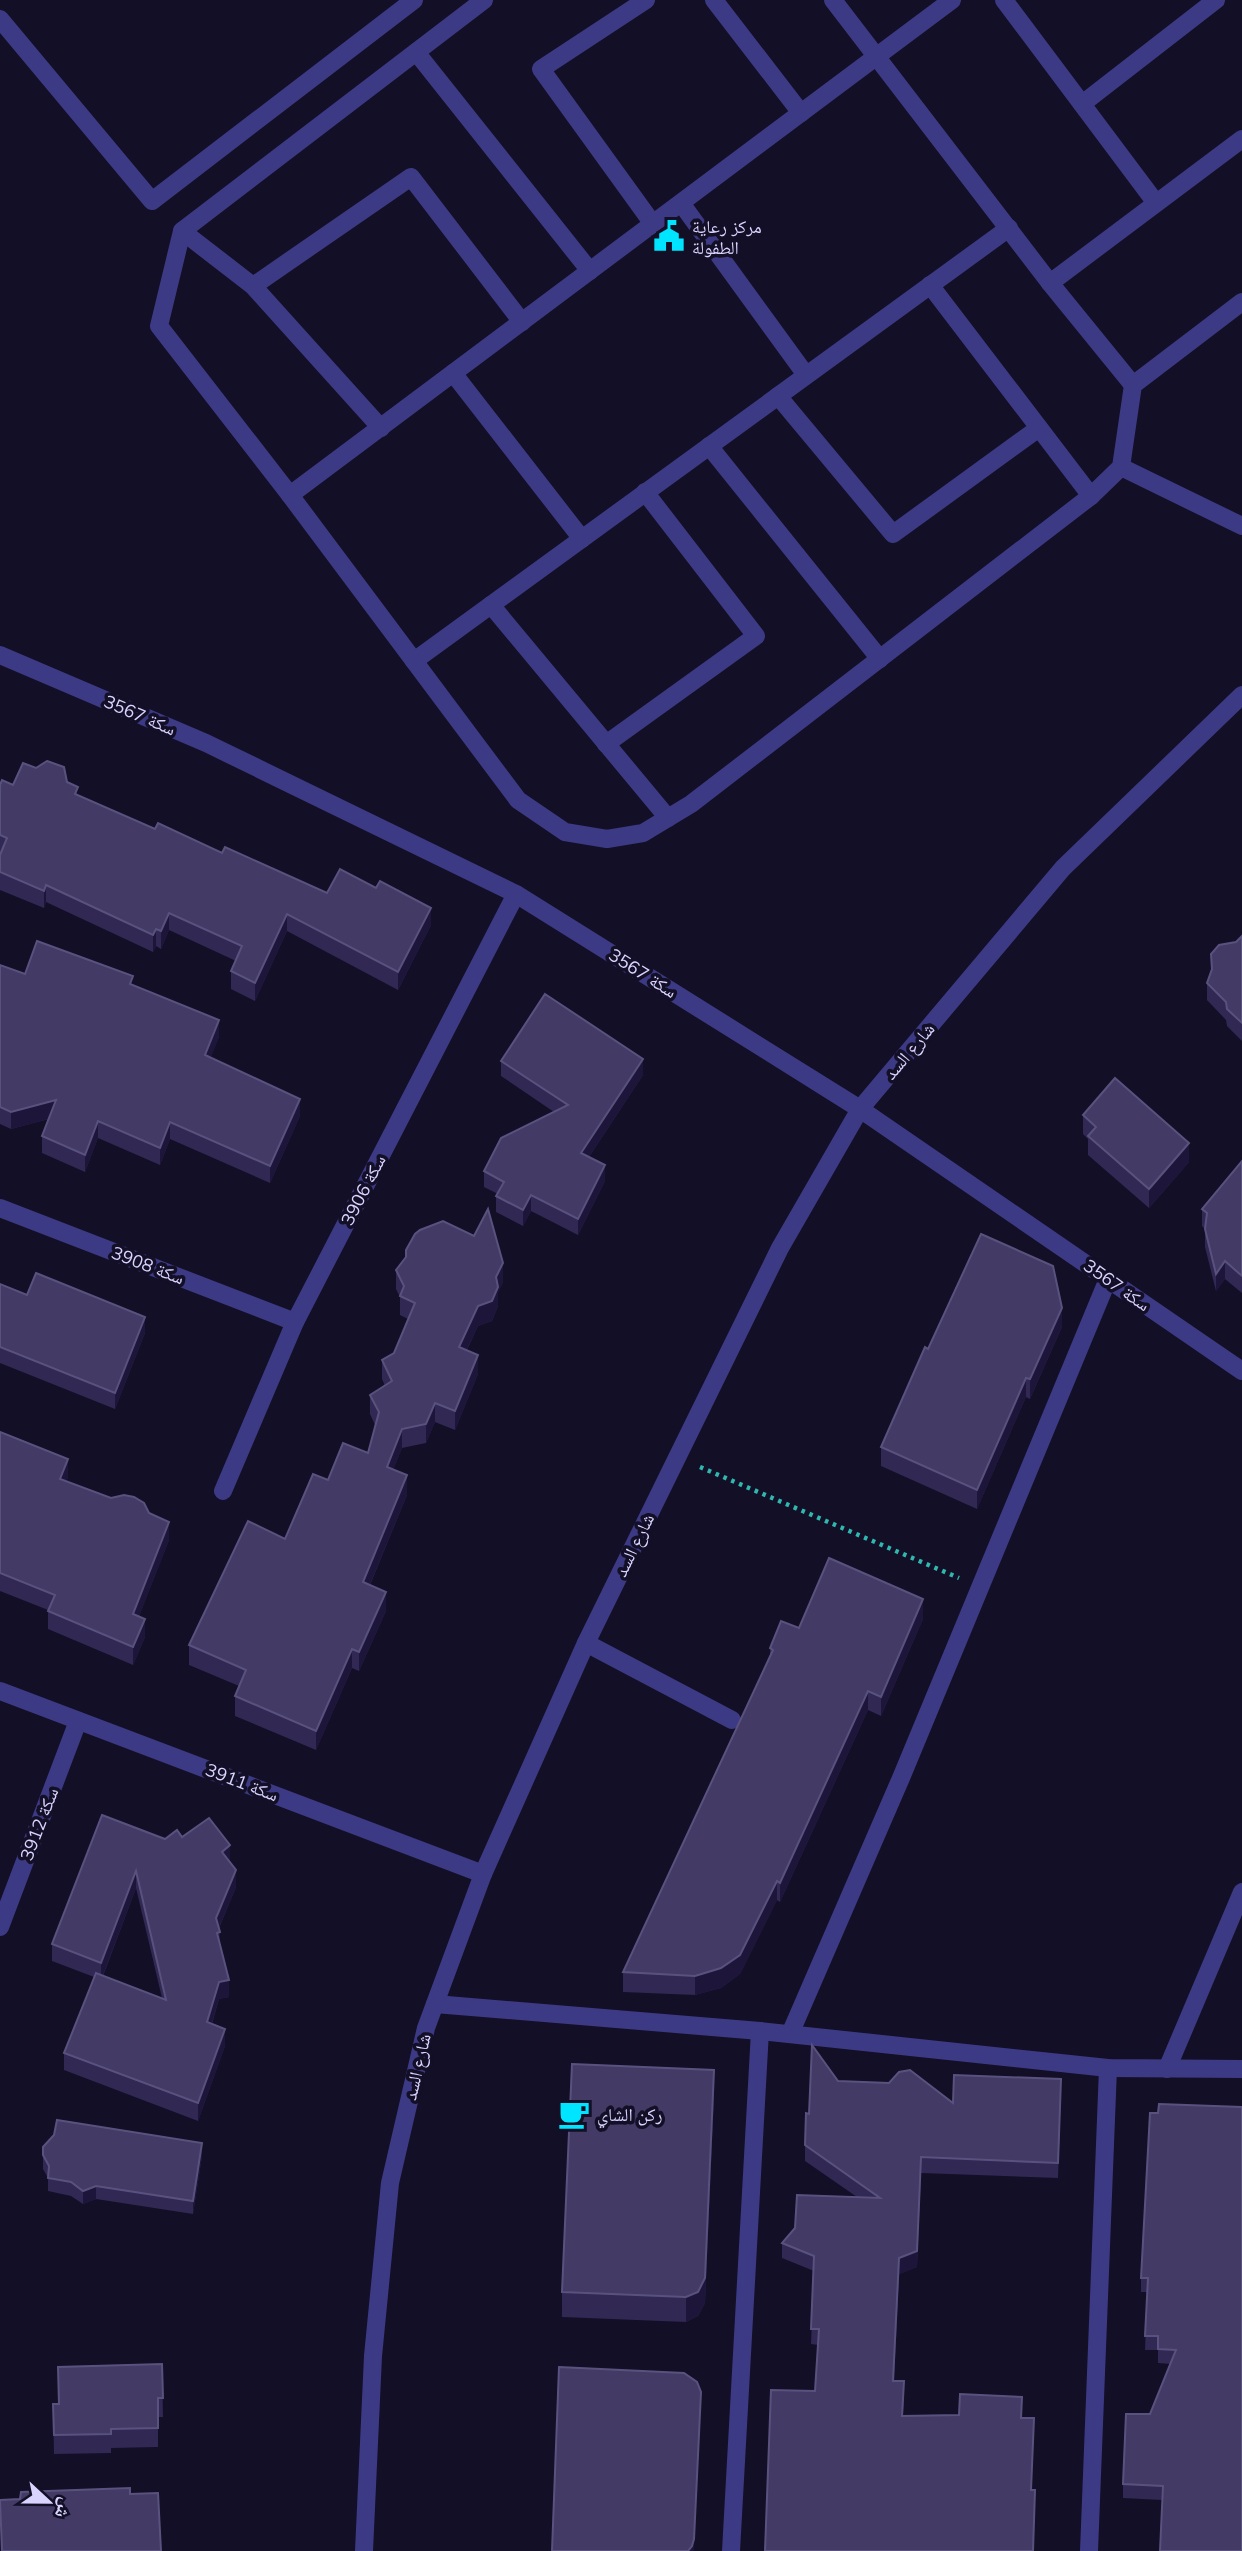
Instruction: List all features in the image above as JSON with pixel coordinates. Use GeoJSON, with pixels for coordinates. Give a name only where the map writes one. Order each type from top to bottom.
{"type":"FeatureCollection","features":[{"type":"Feature","properties":{"kind":"street"},"geometry":{"type":"LineString","coordinates":[[0,19],[152,201],[414,0]]}},
{"type":"Feature","properties":{"kind":"street"},"geometry":{"type":"LineString","coordinates":[[484,0],[182,231],[159,326],[290,495],[518,800],[565,832],[607,839],[643,833],[691,804],[1091,496],[1121,467],[1133,385],[1242,302]]}},
{"type":"Feature","properties":{"kind":"street"},"geometry":{"type":"LineString","coordinates":[[646,0],[541,69],[653,224]]}},
{"type":"Feature","properties":{"kind":"street"},"geometry":{"type":"LineString","coordinates":[[713,0],[801,113]]}},
{"type":"Feature","properties":{"kind":"street"},"geometry":{"type":"LineString","coordinates":[[833,0],[1050,283],[1133,385]]}},
{"type":"Feature","properties":{"kind":"street"},"geometry":{"type":"LineString","coordinates":[[290,495],[952,0]]}},
{"type":"Feature","properties":{"kind":"street"},"geometry":{"type":"LineString","coordinates":[[1004,0],[1156,203]]}},
{"type":"Feature","properties":{"kind":"street"},"geometry":{"type":"LineString","coordinates":[[1082,104],[1216,0]]}},
{"type":"Feature","properties":{"kind":"street"},"geometry":{"type":"LineString","coordinates":[[416,52],[590,271]]}},
{"type":"Feature","properties":{"kind":"street"},"geometry":{"type":"LineString","coordinates":[[1050,283],[1242,139]]}},
{"type":"Feature","properties":{"kind":"street"},"geometry":{"type":"LineString","coordinates":[[253,286],[411,177],[522,322]]}},
{"type":"Feature","properties":{"kind":"street"},"geometry":{"type":"LineString","coordinates":[[681,203],[806,375]]}},
{"type":"Feature","properties":{"kind":"street"},"geometry":{"type":"LineString","coordinates":[[414,661],[1009,228]]}},
{"type":"Feature","properties":{"kind":"street"},"geometry":{"type":"LineString","coordinates":[[182,231],[253,286],[380,428]]}},
{"type":"Feature","properties":{"kind":"street"},"geometry":{"type":"LineString","coordinates":[[930,285],[1091,496]]}},
{"type":"Feature","properties":{"kind":"street"},"geometry":{"type":"LineString","coordinates":[[453,373],[582,538]]}},
{"type":"Feature","properties":{"kind":"street"},"geometry":{"type":"LineString","coordinates":[[778,396],[893,534],[1039,428]]}},
{"type":"Feature","properties":{"kind":"street"},"geometry":{"type":"LineString","coordinates":[[709,446],[880,659]]}},
{"type":"Feature","properties":{"kind":"street"},"geometry":{"type":"LineString","coordinates":[[1121,467],[1242,526]]}},
{"type":"Feature","properties":{"kind":"street"},"geometry":{"type":"LineString","coordinates":[[606,744],[756,636],[645,492]]}},
{"type":"Feature","properties":{"kind":"street"},"geometry":{"type":"LineString","coordinates":[[491,605],[668,818]]}},
{"type":"Feature","properties":{"kind":"street","name":"سكة 3567"},"geometry":{"type":"LineString","coordinates":[[0,655],[206,743],[516,894],[860,1109],[1242,1371]]}},
{"type":"Feature","properties":{"kind":"street","name":"شارع السد"},"geometry":{"type":"LineString","coordinates":[[364,2551],[373,2356],[390,2183],[426,2028],[483,1874],[586,1643],[780,1248],[860,1109],[1063,868],[1242,695]]}},
{"type":"Feature","properties":{"kind":"street","name":"سكة 3906"},"geometry":{"type":"LineString","coordinates":[[223,1491],[295,1322],[516,894]]}},
{"type":"Feature","properties":{"kind":"street","name":"سكة 3908"},"geometry":{"type":"LineString","coordinates":[[0,1208],[295,1322]]}},
{"type":"Feature","properties":{"kind":"street"},"geometry":{"type":"LineString","coordinates":[[790,2034],[901,1778],[1108,1279]]}},
{"type":"Feature","properties":{"kind":"street"},"geometry":{"type":"LineString","coordinates":[[586,1643],[732,1720]]}},
{"type":"Feature","properties":{"kind":"street","name":"سكة 3911"},"geometry":{"type":"LineString","coordinates":[[0,1691],[483,1874]]}},
{"type":"Feature","properties":{"kind":"street","name":"سكة 3912"},"geometry":{"type":"LineString","coordinates":[[0,1927],[78,1721]]}},
{"type":"Feature","properties":{"kind":"street"},"geometry":{"type":"LineString","coordinates":[[1167,2069],[1242,1892]]}},
{"type":"Feature","properties":{"kind":"street"},"geometry":{"type":"LineString","coordinates":[[435,2004],[760,2031],[1108,2068],[1242,2069]]}},
{"type":"Feature","properties":{"kind":"street"},"geometry":{"type":"LineString","coordinates":[[731,2551],[760,2031]]}},
{"type":"Feature","properties":{"kind":"street"},"geometry":{"type":"LineString","coordinates":[[1089,2551],[1108,2068]]}},
{"type":"Feature","properties":{"kind":"path"},"geometry":{"type":"LineString","coordinates":[[677,1457],[979,1586]]}},
{"type":"Feature","properties":{"kind":"building"},"geometry":{"type":"Polygon","coordinates":[[[47,761],[64,767],[67,782],[78,787],[75,794],[155,829],[158,823],[222,853],[225,847],[327,893],[340,869],[376,888],[380,881],[431,908],[398,972],[287,914],[255,983],[231,971],[242,946],[169,913],[161,931],[156,929],[153,935],[46,885],[44,891],[0,872],[0,855],[7,838],[0,835],[2,780],[13,785],[23,763],[36,768],[47,761]]]}},
{"type":"Feature","properties":{"kind":"building"},"geometry":{"type":"Polygon","coordinates":[[[1242,936],[1242,1023],[1207,983],[1212,969],[1211,954],[1219,945],[1236,942],[1242,936]]]}},
{"type":"Feature","properties":{"kind":"building"},"geometry":{"type":"Polygon","coordinates":[[[37,941],[133,976],[130,984],[219,1020],[205,1055],[300,1099],[270,1166],[170,1122],[160,1148],[98,1121],[85,1155],[42,1136],[56,1100],[11,1112],[0,1107],[0,965],[25,974],[37,941]]]}},
{"type":"Feature","properties":{"kind":"building"},"geometry":{"type":"Polygon","coordinates":[[[545,994],[643,1059],[581,1153],[605,1165],[578,1219],[531,1195],[523,1210],[496,1196],[504,1182],[484,1171],[501,1138],[568,1105],[501,1061],[545,994]]]}},
{"type":"Feature","properties":{"kind":"building"},"geometry":{"type":"Polygon","coordinates":[[[1115,1078],[1189,1143],[1149,1189],[1088,1136],[1096,1127],[1083,1115],[1115,1078]]]}},
{"type":"Feature","properties":{"kind":"building"},"geometry":{"type":"Polygon","coordinates":[[[1242,1161],[1242,1276],[1225,1261],[1216,1274],[1205,1229],[1207,1213],[1202,1209],[1242,1161]]]}},
{"type":"Feature","properties":{"kind":"building"},"geometry":{"type":"Polygon","coordinates":[[[488,1209],[503,1263],[496,1277],[498,1287],[492,1301],[478,1306],[459,1347],[478,1355],[455,1411],[435,1403],[426,1424],[402,1429],[387,1467],[407,1475],[363,1582],[386,1592],[359,1652],[352,1649],[316,1731],[235,1696],[246,1670],[189,1645],[248,1521],[285,1539],[313,1474],[328,1480],[343,1443],[368,1453],[379,1412],[370,1395],[392,1381],[382,1360],[394,1353],[415,1303],[400,1296],[404,1286],[396,1270],[406,1257],[406,1250],[415,1234],[443,1221],[474,1236],[488,1209]]]}},
{"type":"Feature","properties":{"kind":"building"},"geometry":{"type":"Polygon","coordinates":[[[981,1234],[1053,1266],[1062,1308],[1030,1379],[1026,1378],[977,1490],[881,1447],[925,1347],[928,1349],[981,1234]]]}},
{"type":"Feature","properties":{"kind":"building"},"geometry":{"type":"Polygon","coordinates":[[[36,1273],[145,1317],[115,1393],[0,1347],[0,1284],[27,1295],[36,1273]]]}},
{"type":"Feature","properties":{"kind":"building"},"geometry":{"type":"Polygon","coordinates":[[[0,1432],[68,1459],[60,1479],[111,1498],[124,1495],[134,1497],[144,1503],[149,1513],[169,1522],[133,1614],[145,1619],[133,1647],[48,1611],[55,1595],[0,1573],[0,1432]]]}},
{"type":"Feature","properties":{"kind":"building"},"geometry":{"type":"Polygon","coordinates":[[[829,1558],[923,1599],[881,1697],[868,1691],[780,1883],[777,1881],[740,1955],[721,1968],[695,1976],[623,1972],[773,1650],[770,1648],[781,1621],[799,1628],[829,1558]]]}},
{"type":"Feature","properties":{"kind":"building"},"geometry":{"type":"Polygon","coordinates":[[[102,1815],[165,1839],[177,1830],[182,1837],[209,1818],[230,1845],[222,1852],[236,1870],[216,1918],[229,1980],[219,1982],[207,2022],[225,2029],[198,2103],[64,2053],[96,1973],[166,2000],[136,1871],[101,1963],[52,1944],[102,1815]]]}},
{"type":"Feature","properties":{"kind":"building"},"geometry":{"type":"Polygon","coordinates":[[[812,2045],[838,2081],[889,2083],[899,2072],[910,2070],[953,2103],[954,2075],[1061,2079],[1058,2163],[921,2157],[917,2251],[899,2258],[893,2381],[904,2381],[902,2416],[959,2415],[960,2394],[1022,2397],[1021,2418],[1034,2418],[1031,2490],[1035,2490],[1033,2551],[765,2551],[771,2390],[815,2391],[819,2329],[811,2329],[814,2256],[782,2243],[795,2228],[797,2195],[880,2198],[805,2145],[812,2045]]]}},
{"type":"Feature","properties":{"kind":"building"},"geometry":{"type":"Polygon","coordinates":[[[572,2064],[714,2070],[705,2278],[698,2292],[686,2297],[562,2292],[572,2064]]]}},
{"type":"Feature","properties":{"kind":"building"},"geometry":{"type":"Polygon","coordinates":[[[1159,2104],[1242,2107],[1242,2551],[1160,2551],[1163,2486],[1123,2484],[1126,2414],[1150,2414],[1176,2350],[1158,2349],[1158,2336],[1145,2336],[1148,2278],[1141,2278],[1150,2113],[1158,2113],[1159,2104]]]}},
{"type":"Feature","properties":{"kind":"building"},"geometry":{"type":"Polygon","coordinates":[[[57,2120],[202,2143],[193,2201],[96,2186],[83,2191],[71,2182],[48,2178],[49,2166],[43,2155],[43,2147],[54,2135],[57,2120]]]}},
{"type":"Feature","properties":{"kind":"building"},"geometry":{"type":"Polygon","coordinates":[[[162,2364],[163,2398],[158,2398],[158,2428],[111,2429],[111,2434],[54,2435],[53,2404],[59,2404],[58,2367],[162,2364]]]}},
{"type":"Feature","properties":{"kind":"building"},"geometry":{"type":"Polygon","coordinates":[[[559,2367],[684,2373],[697,2382],[701,2392],[694,2539],[688,2551],[552,2551],[559,2367]]]}},
{"type":"Feature","properties":{"kind":"building"},"geometry":{"type":"Polygon","coordinates":[[[130,2488],[130,2494],[158,2493],[161,2551],[2,2551],[0,2500],[20,2499],[21,2492],[130,2488]]]}},
{"type":"Feature","properties":{"kind":"place","name":"مركز رعاية الطفولة"},"geometry":{"type":"Point","coordinates":[669,236]}},
{"type":"Feature","properties":{"kind":"place","name":"ركن الشاي"},"geometry":{"type":"Point","coordinates":[574,2114]}}]}
